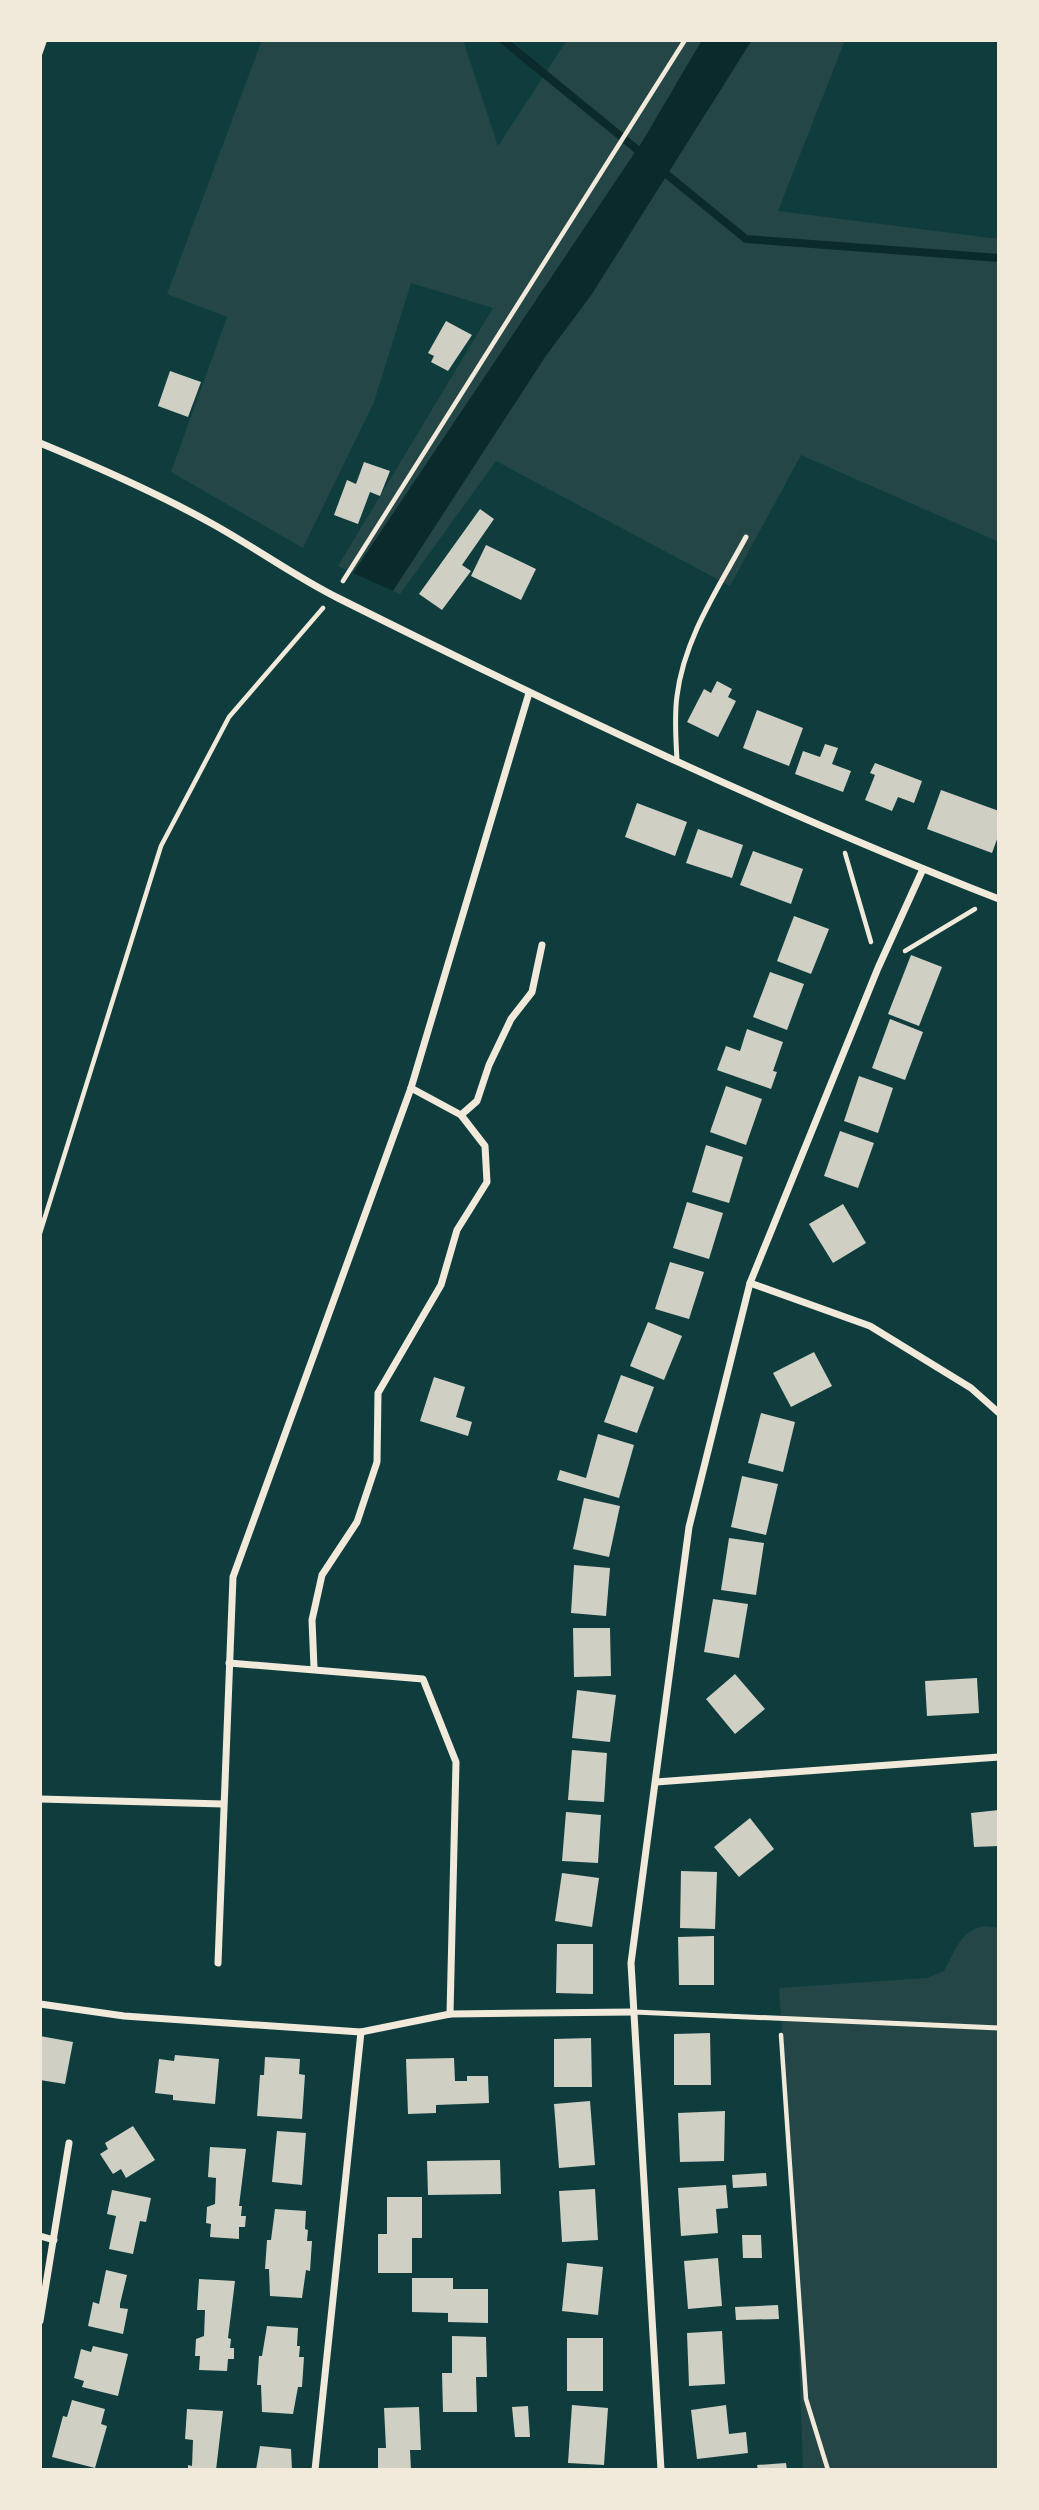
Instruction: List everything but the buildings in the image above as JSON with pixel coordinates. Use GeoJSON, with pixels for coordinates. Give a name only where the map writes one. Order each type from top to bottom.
{"type":"FeatureCollection","features":[{"type":"Feature","properties":{"kind":"street"},"geometry":{"type":"LineString","coordinates":[[40,443],[135,484],[334,596],[529,693],[923,869],[996,898]]}},
{"type":"Feature","properties":{"kind":"street"},"geometry":{"type":"LineString","coordinates":[[218,1963],[233,1577],[411,1088],[529,693]]}},
{"type":"Feature","properties":{"kind":"street"},"geometry":{"type":"LineString","coordinates":[[661,2470],[631,1964],[689,1527],[750,1283],[878,968],[923,869]]}},
{"type":"Feature","properties":{"kind":"street"},"geometry":{"type":"LineString","coordinates":[[461,1115],[477,1101],[489,1065],[511,1020],[531,992],[542,945]]}},
{"type":"Feature","properties":{"kind":"street"},"geometry":{"type":"LineString","coordinates":[[313,1668],[312,1620],[322,1575],[357,1522],[377,1462],[378,1393],[441,1284],[457,1230],[487,1182],[485,1146],[461,1115],[411,1088]]}},
{"type":"Feature","properties":{"kind":"street"},"geometry":{"type":"LineString","coordinates":[[750,1283],[870,1326],[971,1388],[999,1413]]}},
{"type":"Feature","properties":{"kind":"street"},"geometry":{"type":"LineString","coordinates":[[229,1663],[423,1679],[456,1762],[450,2014]]}},
{"type":"Feature","properties":{"kind":"street"},"geometry":{"type":"LineString","coordinates":[[656,1782],[999,1757]]}},
{"type":"Feature","properties":{"kind":"street"},"geometry":{"type":"LineString","coordinates":[[40,1799],[223,1804]]}},
{"type":"Feature","properties":{"kind":"street"},"geometry":{"type":"LineString","coordinates":[[40,2004],[124,2016],[361,2032],[450,2014],[634,2012]]}},
{"type":"Feature","properties":{"kind":"street"},"geometry":{"type":"LineString","coordinates":[[315,2470],[361,2032]]}},
{"type":"Feature","properties":{"kind":"street"},"geometry":{"type":"LineString","coordinates":[[40,2321],[69,2143]]}},
{"type":"Feature","properties":{"kind":"street"},"geometry":{"type":"LineString","coordinates":[[40,2236],[54,2240]]}},
{"type":"Feature","properties":{"kind":"lane"},"geometry":{"type":"LineString","coordinates":[[677,761],[677,696],[683,667],[696,631],[746,537]]}},
{"type":"Feature","properties":{"kind":"lane"},"geometry":{"type":"LineString","coordinates":[[634,2012],[999,2028]]}},
{"type":"Feature","properties":{"kind":"path"},"geometry":{"type":"LineString","coordinates":[[40,54],[45,40]]}},
{"type":"Feature","properties":{"kind":"path"},"geometry":{"type":"LineString","coordinates":[[40,1233],[161,846],[229,717],[334,596],[685,40]]}},
{"type":"Feature","properties":{"kind":"path"},"geometry":{"type":"LineString","coordinates":[[839,832],[878,968],[996,898]]}},
{"type":"Feature","properties":{"kind":"path"},"geometry":{"type":"LineString","coordinates":[[780,2017],[806,2399],[828,2470]]}},
{"type":"Feature","properties":{"kind":"shaded area"},"geometry":{"type":"Polygon","coordinates":[[[262,40],[463,40],[498,146],[567,40],[845,40],[778,211],[999,239],[999,542],[801,455],[730,586],[496,461],[400,594],[338,566],[493,308],[411,283],[374,402],[303,548],[171,472],[227,317],[167,294],[262,40]]]}},
{"type":"Feature","properties":{"kind":"shaded area"},"geometry":{"type":"Polygon","coordinates":[[[702,40],[752,40],[592,294],[545,357],[393,591],[353,573],[642,142],[702,40]]]}},
{"type":"Feature","properties":{"kind":"shaded area"},"geometry":{"type":"Polygon","coordinates":[[[984,1926],[999,1928],[999,2470],[803,2470],[795,2232],[779,1988],[927,1978],[944,1971],[964,1937],[984,1926]]]}},
{"type":"Feature","properties":{"kind":"waterway"},"geometry":{"type":"LineString","coordinates":[[503,40],[645,156]]}},
{"type":"Feature","properties":{"kind":"waterway"},"geometry":{"type":"LineString","coordinates":[[660,169],[746,239],[999,258]]}}]}
